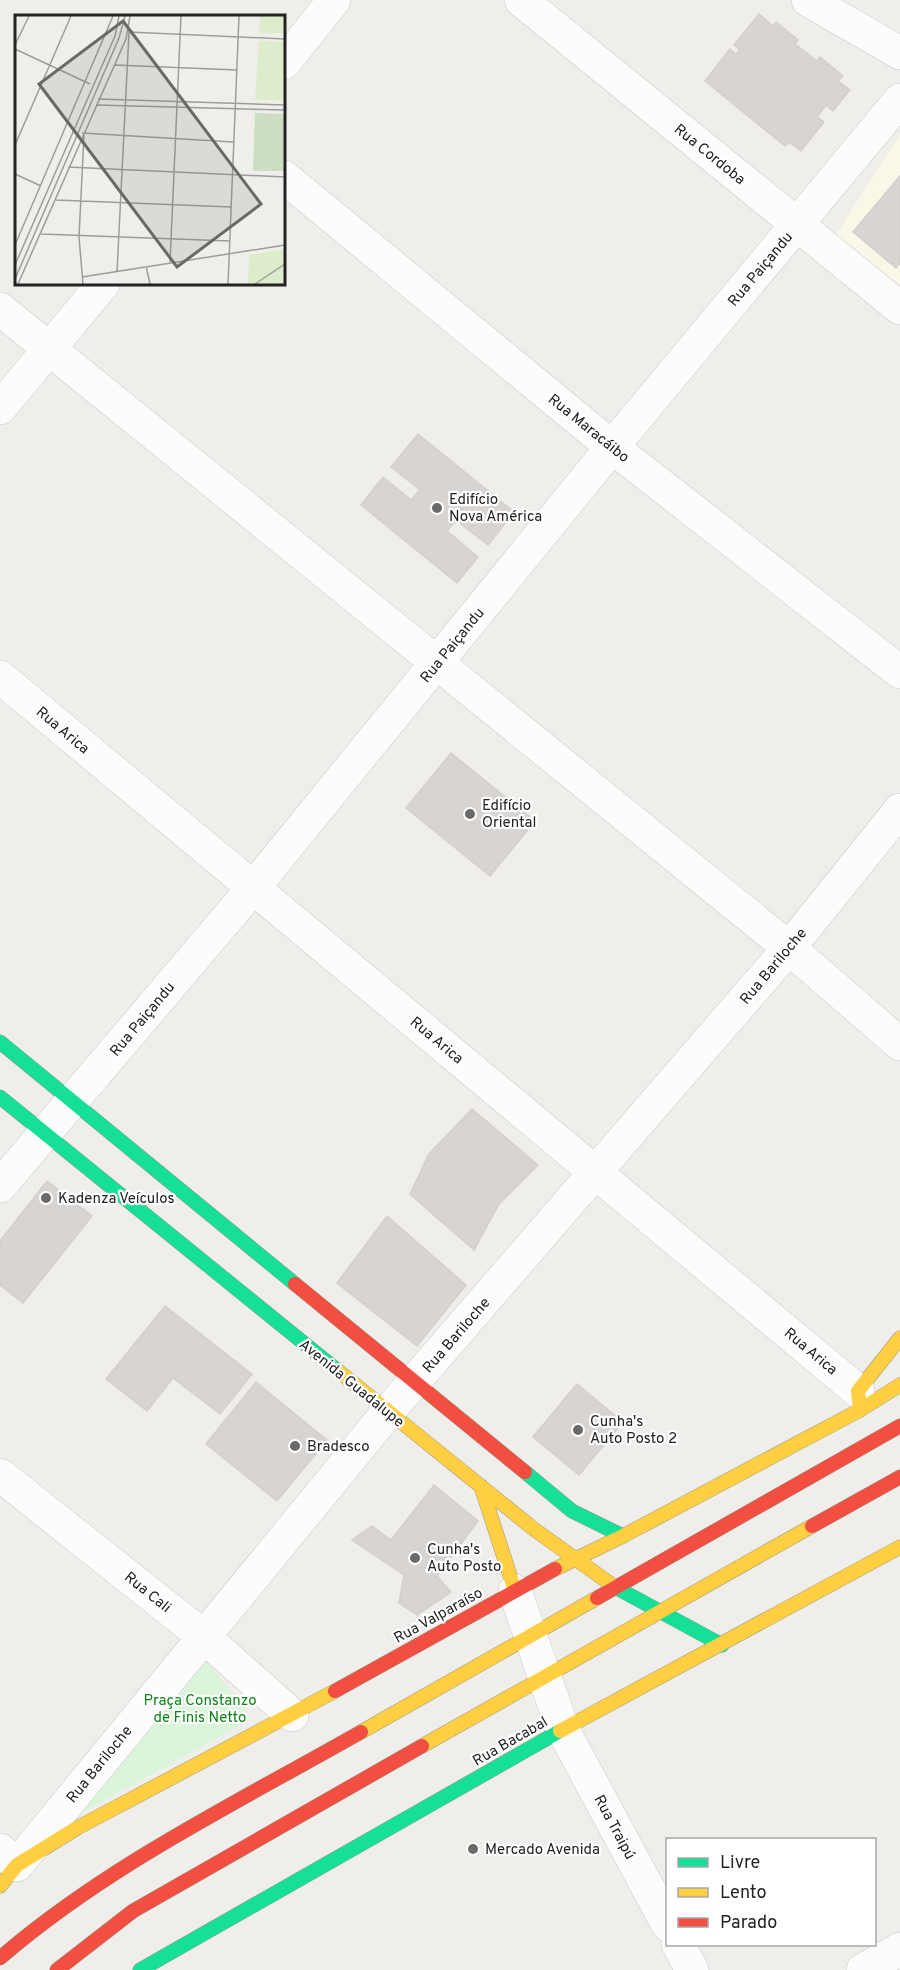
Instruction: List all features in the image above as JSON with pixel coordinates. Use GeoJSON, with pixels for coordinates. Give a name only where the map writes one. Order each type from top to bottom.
{"type":"FeatureCollection","features":[{"type":"Feature","properties":{"kind":"street"},"geometry":{"type":"LineString","coordinates":[[285,62],[334,0]]}},
{"type":"Feature","properties":{"kind":"street","name":"Rua Cordoba"},"geometry":{"type":"LineString","coordinates":[[521,0],[900,308]]}},
{"type":"Feature","properties":{"kind":"street"},"geometry":{"type":"LineString","coordinates":[[808,0],[900,53]]}},
{"type":"Feature","properties":{"kind":"street","name":"Rua Paiçandu"},"geometry":{"type":"LineString","coordinates":[[0,1186],[44,1131],[253,888],[612,447],[900,100]]}},
{"type":"Feature","properties":{"kind":"street","name":"Rua Maracáibo"},"geometry":{"type":"LineString","coordinates":[[285,178],[612,447],[900,672]]}},
{"type":"Feature","properties":{"kind":"street"},"geometry":{"type":"LineString","coordinates":[[0,408],[102,285]]}},
{"type":"Feature","properties":{"kind":"street"},"geometry":{"type":"LineString","coordinates":[[0,309],[789,948],[900,1044]]}},
{"type":"Feature","properties":{"kind":"street","name":"Rua Arica"},"geometry":{"type":"LineString","coordinates":[[0,677],[596,1172],[859,1400]]}},
{"type":"Feature","properties":{"kind":"street","name":"Rua Bariloche"},"geometry":{"type":"LineString","coordinates":[[6,1867],[203,1636],[388,1412],[789,948],[900,810]]}},
{"type":"Feature","properties":{"kind":"street"},"geometry":{"type":"LineString","coordinates":[[0,1042],[572,1511],[623,1536]]}},
{"type":"Feature","properties":{"kind":"street","name":"Avenida Guadalupe"},"geometry":{"type":"LineString","coordinates":[[0,1097],[535,1530],[617,1588],[722,1645]]}},
{"type":"Feature","properties":{"kind":"street"},"geometry":{"type":"LineString","coordinates":[[859,1400],[900,1338]]}},
{"type":"Feature","properties":{"kind":"street","name":"Rua Valparaíso"},"geometry":{"type":"LineString","coordinates":[[6,1867],[292,1715],[575,1558],[623,1536],[859,1400],[900,1385]]}},
{"type":"Feature","properties":{"kind":"street"},"geometry":{"type":"LineString","coordinates":[[0,1958],[43,1921],[115,1872],[900,1426]]}},
{"type":"Feature","properties":{"kind":"street","name":"Rua Cali"},"geometry":{"type":"LineString","coordinates":[[0,1474],[203,1636],[292,1715]]}},
{"type":"Feature","properties":{"kind":"street"},"geometry":{"type":"LineString","coordinates":[[57,1970],[134,1911],[657,1611],[900,1477]]}},
{"type":"Feature","properties":{"kind":"street"},"geometry":{"type":"LineString","coordinates":[[481,1485],[563,1730]]}},
{"type":"Feature","properties":{"kind":"street","name":"Rua Bacabal"},"geometry":{"type":"LineString","coordinates":[[140,1970],[563,1730],[900,1547]]}},
{"type":"Feature","properties":{"kind":"street","name":"Rua Traipú"},"geometry":{"type":"LineString","coordinates":[[563,1730],[666,1921]]}},
{"type":"Feature","properties":{"kind":"street"},"geometry":{"type":"LineString","coordinates":[[679,1946],[692,1970]]}},
{"type":"Feature","properties":{"kind":"street"},"geometry":{"type":"LineString","coordinates":[[863,1970],[900,1949]]}},
{"type":"Feature","properties":{"kind":"shaded area"},"geometry":{"type":"Polygon","coordinates":[[[900,134],[900,289],[834,238],[900,134]]]}},
{"type":"Feature","properties":{"kind":"green space","name":"Praça Constanzo de Finis Netto"},"geometry":{"type":"Polygon","coordinates":[[[202,1655],[251,1719],[57,1827],[202,1655]]]}},
{"type":"Feature","properties":{"kind":"building"},"geometry":{"type":"Polygon","coordinates":[[[759,14],[773,26],[776,22],[798,40],[795,44],[817,61],[820,57],[843,76],[838,81],[850,90],[833,111],[826,105],[817,117],[824,122],[801,151],[789,142],[785,146],[705,81],[730,49],[736,54],[740,50],[734,45],[759,14]]]}},
{"type":"Feature","properties":{"kind":"building"},"geometry":{"type":"Polygon","coordinates":[[[900,176],[900,263],[896,268],[853,232],[900,176]]]}},
{"type":"Feature","properties":{"kind":"building","name":"Edifício Nova América"},"geometry":{"type":"Polygon","coordinates":[[[418,434],[514,512],[488,545],[456,520],[447,531],[478,557],[457,583],[361,505],[383,477],[411,500],[420,490],[391,467],[418,434]]]}},
{"type":"Feature","properties":{"kind":"building","name":"Edifício Oriental"},"geometry":{"type":"Polygon","coordinates":[[[451,753],[535,821],[490,876],[406,808],[451,753]]]}},
{"type":"Feature","properties":{"kind":"building"},"geometry":{"type":"Polygon","coordinates":[[[472,1109],[538,1165],[499,1204],[474,1250],[410,1194],[429,1154],[472,1109]]]}},
{"type":"Feature","properties":{"kind":"building"},"geometry":{"type":"Polygon","coordinates":[[[47,1181],[92,1216],[23,1303],[0,1285],[0,1241],[47,1181]]]}},
{"type":"Feature","properties":{"kind":"building"},"geometry":{"type":"Polygon","coordinates":[[[387,1216],[466,1285],[417,1346],[337,1283],[387,1216]]]}},
{"type":"Feature","properties":{"kind":"building"},"geometry":{"type":"Polygon","coordinates":[[[165,1306],[252,1374],[220,1414],[173,1378],[147,1411],[106,1379],[165,1306]]]}},
{"type":"Feature","properties":{"kind":"building"},"geometry":{"type":"Polygon","coordinates":[[[256,1382],[327,1440],[277,1501],[206,1444],[256,1382]]]}},
{"type":"Feature","properties":{"kind":"building","name":"Cunha's Auto Posto 2"},"geometry":{"type":"Polygon","coordinates":[[[577,1384],[623,1422],[579,1475],[533,1437],[577,1384]]]}},
{"type":"Feature","properties":{"kind":"building","name":"Cunha's Auto Posto"},"geometry":{"type":"Polygon","coordinates":[[[434,1485],[478,1521],[437,1576],[451,1592],[417,1615],[399,1603],[404,1575],[352,1540],[372,1526],[391,1540],[434,1485]]]}},
{"type":"Feature","properties":{"kind":"traffic: fast"},"geometry":{"type":"LineString","coordinates":[[0,1042],[295,1284]]}},
{"type":"Feature","properties":{"kind":"traffic: fast"},"geometry":{"type":"LineString","coordinates":[[0,1097],[337,1370]]}},
{"type":"Feature","properties":{"kind":"traffic: fast"},"geometry":{"type":"LineString","coordinates":[[525,1472],[572,1511],[623,1536]]}},
{"type":"Feature","properties":{"kind":"traffic: fast"},"geometry":{"type":"LineString","coordinates":[[615,1587],[722,1645]]}},
{"type":"Feature","properties":{"kind":"traffic: fast"},"geometry":{"type":"LineString","coordinates":[[140,1970],[560,1731]]}},
{"type":"Feature","properties":{"kind":"traffic: slow"},"geometry":{"type":"LineString","coordinates":[[860,1410],[858,1391],[900,1338]]}},
{"type":"Feature","properties":{"kind":"traffic: slow"},"geometry":{"type":"LineString","coordinates":[[337,1370],[535,1530],[615,1587]]}},
{"type":"Feature","properties":{"kind":"traffic: slow"},"geometry":{"type":"LineString","coordinates":[[555,1569],[623,1536],[860,1410],[900,1385]]}},
{"type":"Feature","properties":{"kind":"traffic: slow"},"geometry":{"type":"LineString","coordinates":[[481,1486],[515,1591]]}},
{"type":"Feature","properties":{"kind":"traffic: slow"},"geometry":{"type":"LineString","coordinates":[[422,1746],[812,1526]]}},
{"type":"Feature","properties":{"kind":"traffic: slow"},"geometry":{"type":"LineString","coordinates":[[560,1731],[900,1547]]}},
{"type":"Feature","properties":{"kind":"traffic: slow"},"geometry":{"type":"LineString","coordinates":[[361,1732],[597,1598]]}},
{"type":"Feature","properties":{"kind":"traffic: slow"},"geometry":{"type":"LineString","coordinates":[[0,1886],[17,1865],[77,1828],[335,1691]]}},
{"type":"Feature","properties":{"kind":"traffic: jam"},"geometry":{"type":"LineString","coordinates":[[295,1284],[525,1472]]}},
{"type":"Feature","properties":{"kind":"traffic: jam"},"geometry":{"type":"LineString","coordinates":[[597,1598],[900,1426]]}},
{"type":"Feature","properties":{"kind":"traffic: jam"},"geometry":{"type":"LineString","coordinates":[[812,1526],[900,1477]]}},
{"type":"Feature","properties":{"kind":"traffic: jam"},"geometry":{"type":"LineString","coordinates":[[335,1691],[555,1569]]}},
{"type":"Feature","properties":{"kind":"traffic: jam"},"geometry":{"type":"LineString","coordinates":[[0,1958],[41,1924],[129,1864],[361,1732]]}},
{"type":"Feature","properties":{"kind":"traffic: jam"},"geometry":{"type":"LineString","coordinates":[[57,1970],[133,1911],[422,1746]]}},
{"type":"Feature","properties":{"kind":"place","name":"Edifício Nova América"},"geometry":{"type":"Point","coordinates":[437,508]}},
{"type":"Feature","properties":{"kind":"place","name":"Edifício Oriental"},"geometry":{"type":"Point","coordinates":[470,814]}},
{"type":"Feature","properties":{"kind":"place","name":"Kadenza Veículos"},"geometry":{"type":"Point","coordinates":[46,1198]}},
{"type":"Feature","properties":{"kind":"place","name":"Cunha's Auto Posto 2"},"geometry":{"type":"Point","coordinates":[578,1430]}},
{"type":"Feature","properties":{"kind":"place","name":"Bradesco"},"geometry":{"type":"Point","coordinates":[295,1446]}},
{"type":"Feature","properties":{"kind":"place","name":"Cunha's Auto Posto"},"geometry":{"type":"Point","coordinates":[415,1558]}},
{"type":"Feature","properties":{"kind":"place","name":"Mercado Avenida"},"geometry":{"type":"Point","coordinates":[473,1849]}}]}
